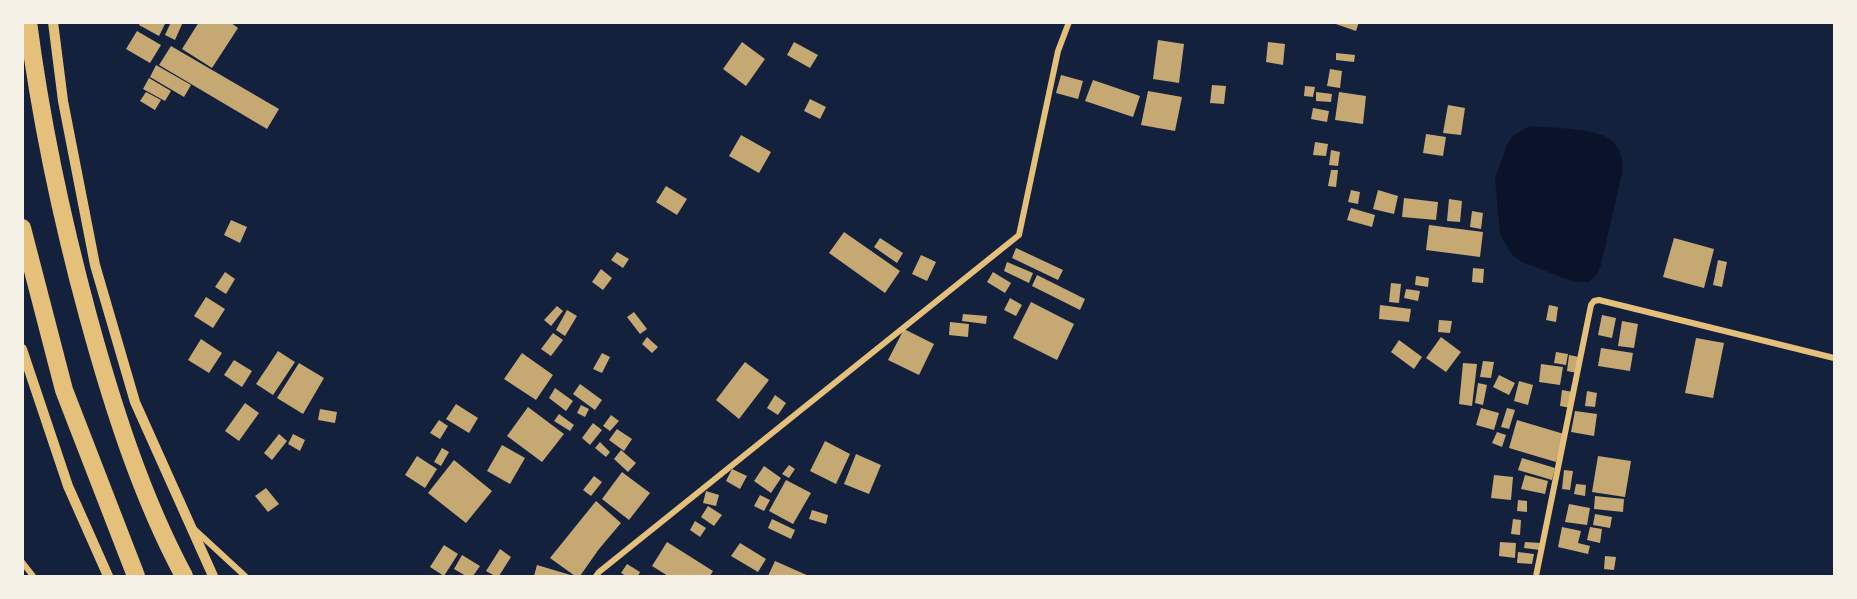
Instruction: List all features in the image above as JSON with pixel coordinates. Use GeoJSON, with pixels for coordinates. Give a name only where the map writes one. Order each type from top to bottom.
{"type":"FeatureCollection","features":[{"type":"Feature","properties":{"kind":"highway"},"geometry":{"type":"LineString","coordinates":[[28,22],[41,114],[60,203],[105,376],[133,458],[166,540],[184,576]]}},
{"type":"Feature","properties":{"kind":"highway"},"geometry":{"type":"LineString","coordinates":[[22,228],[64,390],[136,576]]}},
{"type":"Feature","properties":{"kind":"street"},"geometry":{"type":"LineString","coordinates":[[53,22],[63,101],[95,266],[135,402],[187,523],[213,576]]}},
{"type":"Feature","properties":{"kind":"street"},"geometry":{"type":"LineString","coordinates":[[596,576],[1019,235],[1058,51],[1069,22]]}},
{"type":"Feature","properties":{"kind":"street"},"geometry":{"type":"LineString","coordinates":[[1536,576],[1594,301],[1599,300],[1834,358]]}},
{"type":"Feature","properties":{"kind":"street"},"geometry":{"type":"LineString","coordinates":[[22,349],[68,486],[108,576]]}},
{"type":"Feature","properties":{"kind":"street"},"geometry":{"type":"LineString","coordinates":[[187,523],[245,576]]}},
{"type":"Feature","properties":{"kind":"street"},"geometry":{"type":"LineString","coordinates":[[22,562],[33,576]]}},
{"type":"Feature","properties":{"kind":"water"},"geometry":{"type":"Polygon","coordinates":[[[1530,126],[1595,133],[1610,139],[1620,155],[1622,173],[1601,265],[1597,274],[1589,282],[1574,282],[1522,262],[1512,255],[1500,234],[1495,179],[1512,136],[1530,126]]]}},
{"type":"Feature","properties":{"kind":"building"},"geometry":{"type":"Polygon","coordinates":[[[140,22],[166,22],[159,36],[139,25],[140,22]]]}},
{"type":"Feature","properties":{"kind":"building"},"geometry":{"type":"Polygon","coordinates":[[[171,22],[183,22],[175,40],[165,35],[171,22]]]}},
{"type":"Feature","properties":{"kind":"building"},"geometry":{"type":"Polygon","coordinates":[[[199,22],[230,22],[238,28],[212,68],[182,49],[199,22]]]}},
{"type":"Feature","properties":{"kind":"building"},"geometry":{"type":"Polygon","coordinates":[[[1330,22],[1359,22],[1356,31],[1330,22]]]}},
{"type":"Feature","properties":{"kind":"building"},"geometry":{"type":"Polygon","coordinates":[[[137,31],[161,45],[150,63],[126,49],[137,31]]]}},
{"type":"Feature","properties":{"kind":"building"},"geometry":{"type":"Polygon","coordinates":[[[1158,40],[1184,44],[1179,83],[1153,79],[1158,40]]]}},
{"type":"Feature","properties":{"kind":"building"},"geometry":{"type":"Polygon","coordinates":[[[742,42],[765,59],[746,86],[723,69],[742,42]]]}},
{"type":"Feature","properties":{"kind":"building"},"geometry":{"type":"Polygon","coordinates":[[[794,42],[818,55],[810,68],[787,55],[794,42]]]}},
{"type":"Feature","properties":{"kind":"building"},"geometry":{"type":"Polygon","coordinates":[[[1268,42],[1285,44],[1283,65],[1266,62],[1268,42]]]}},
{"type":"Feature","properties":{"kind":"building"},"geometry":{"type":"Polygon","coordinates":[[[171,46],[279,109],[267,129],[159,65],[171,46]]]}},
{"type":"Feature","properties":{"kind":"building"},"geometry":{"type":"Polygon","coordinates":[[[1336,53],[1355,55],[1354,62],[1336,60],[1336,53]]]}},
{"type":"Feature","properties":{"kind":"building"},"geometry":{"type":"Polygon","coordinates":[[[156,65],[191,85],[184,97],[150,77],[156,65]]]}},
{"type":"Feature","properties":{"kind":"building"},"geometry":{"type":"Polygon","coordinates":[[[1330,69],[1342,71],[1340,88],[1327,86],[1330,69]]]}},
{"type":"Feature","properties":{"kind":"building"},"geometry":{"type":"Polygon","coordinates":[[[1061,75],[1083,81],[1078,99],[1056,93],[1061,75]]]}},
{"type":"Feature","properties":{"kind":"building"},"geometry":{"type":"Polygon","coordinates":[[[149,78],[171,91],[165,101],[143,89],[149,78]]]}},
{"type":"Feature","properties":{"kind":"building"},"geometry":{"type":"Polygon","coordinates":[[[1093,80],[1140,96],[1133,117],[1085,101],[1093,80]]]}},
{"type":"Feature","properties":{"kind":"building"},"geometry":{"type":"Polygon","coordinates":[[[1212,85],[1226,86],[1224,104],[1210,103],[1212,85]]]}},
{"type":"Feature","properties":{"kind":"building"},"geometry":{"type":"Polygon","coordinates":[[[1305,86],[1315,87],[1313,97],[1304,96],[1305,86]]]}},
{"type":"Feature","properties":{"kind":"building"},"geometry":{"type":"Polygon","coordinates":[[[1148,91],[1182,97],[1175,131],[1141,125],[1148,91]]]}},
{"type":"Feature","properties":{"kind":"building"},"geometry":{"type":"Polygon","coordinates":[[[146,92],[161,100],[155,110],[140,101],[146,92]]]}},
{"type":"Feature","properties":{"kind":"building"},"geometry":{"type":"Polygon","coordinates":[[[1316,92],[1332,94],[1331,102],[1316,101],[1316,92]]]}},
{"type":"Feature","properties":{"kind":"building"},"geometry":{"type":"Polygon","coordinates":[[[1339,92],[1366,96],[1363,124],[1335,120],[1339,92]]]}},
{"type":"Feature","properties":{"kind":"building"},"geometry":{"type":"Polygon","coordinates":[[[810,99],[826,107],[820,119],[804,111],[810,99]]]}},
{"type":"Feature","properties":{"kind":"building"},"geometry":{"type":"Polygon","coordinates":[[[1448,105],[1465,108],[1461,135],[1443,133],[1448,105]]]}},
{"type":"Feature","properties":{"kind":"building"},"geometry":{"type":"Polygon","coordinates":[[[1313,108],[1329,111],[1327,122],[1311,119],[1313,108]]]}},
{"type":"Feature","properties":{"kind":"building"},"geometry":{"type":"Polygon","coordinates":[[[1426,134],[1446,137],[1443,156],[1423,153],[1426,134]]]}},
{"type":"Feature","properties":{"kind":"building"},"geometry":{"type":"Polygon","coordinates":[[[741,135],[771,152],[759,173],[729,156],[741,135]]]}},
{"type":"Feature","properties":{"kind":"building"},"geometry":{"type":"Polygon","coordinates":[[[1315,142],[1328,144],[1326,156],[1313,155],[1315,142]]]}},
{"type":"Feature","properties":{"kind":"building"},"geometry":{"type":"Polygon","coordinates":[[[1331,150],[1340,152],[1338,166],[1329,165],[1331,150]]]}},
{"type":"Feature","properties":{"kind":"building"},"geometry":{"type":"Polygon","coordinates":[[[1331,170],[1338,170],[1336,187],[1328,186],[1331,170]]]}},
{"type":"Feature","properties":{"kind":"building"},"geometry":{"type":"Polygon","coordinates":[[[666,186],[687,199],[677,215],[656,202],[666,186]]]}},
{"type":"Feature","properties":{"kind":"building"},"geometry":{"type":"Polygon","coordinates":[[[1351,190],[1360,192],[1358,204],[1348,202],[1351,190]]]}},
{"type":"Feature","properties":{"kind":"building"},"geometry":{"type":"Polygon","coordinates":[[[1378,190],[1398,196],[1394,214],[1373,209],[1378,190]]]}},
{"type":"Feature","properties":{"kind":"building"},"geometry":{"type":"Polygon","coordinates":[[[1404,198],[1438,202],[1436,220],[1402,217],[1404,198]]]}},
{"type":"Feature","properties":{"kind":"building"},"geometry":{"type":"Polygon","coordinates":[[[1449,199],[1462,201],[1460,222],[1447,221],[1449,199]]]}},
{"type":"Feature","properties":{"kind":"building"},"geometry":{"type":"Polygon","coordinates":[[[1351,208],[1375,215],[1372,227],[1347,220],[1351,208]]]}},
{"type":"Feature","properties":{"kind":"building"},"geometry":{"type":"Polygon","coordinates":[[[1472,211],[1483,213],[1481,229],[1470,227],[1472,211]]]}},
{"type":"Feature","properties":{"kind":"building"},"geometry":{"type":"Polygon","coordinates":[[[231,220],[247,227],[240,243],[224,235],[231,220]]]}},
{"type":"Feature","properties":{"kind":"building"},"geometry":{"type":"Polygon","coordinates":[[[1429,225],[1483,232],[1480,257],[1426,250],[1429,225]]]}},
{"type":"Feature","properties":{"kind":"building"},"geometry":{"type":"Polygon","coordinates":[[[844,232],[900,271],[885,293],[829,253],[844,232]]]}},
{"type":"Feature","properties":{"kind":"building"},"geometry":{"type":"Polygon","coordinates":[[[880,238],[903,253],[897,263],[874,247],[880,238]]]}},
{"type":"Feature","properties":{"kind":"building"},"geometry":{"type":"Polygon","coordinates":[[[1674,238],[1714,249],[1704,288],[1663,277],[1674,238]]]}},
{"type":"Feature","properties":{"kind":"building"},"geometry":{"type":"Polygon","coordinates":[[[1016,248],[1063,270],[1058,280],[1012,258],[1016,248]]]}},
{"type":"Feature","properties":{"kind":"building"},"geometry":{"type":"Polygon","coordinates":[[[617,252],[629,259],[623,268],[611,260],[617,252]]]}},
{"type":"Feature","properties":{"kind":"building"},"geometry":{"type":"Polygon","coordinates":[[[921,255],[936,262],[927,281],[912,274],[921,255]]]}},
{"type":"Feature","properties":{"kind":"building"},"geometry":{"type":"Polygon","coordinates":[[[1718,260],[1727,262],[1722,287],[1713,285],[1718,260]]]}},
{"type":"Feature","properties":{"kind":"building"},"geometry":{"type":"Polygon","coordinates":[[[1007,262],[1033,273],[1029,283],[1004,271],[1007,262]]]}},
{"type":"Feature","properties":{"kind":"building"},"geometry":{"type":"Polygon","coordinates":[[[1473,268],[1484,269],[1483,283],[1472,282],[1473,268]]]}},
{"type":"Feature","properties":{"kind":"building"},"geometry":{"type":"Polygon","coordinates":[[[601,269],[612,278],[603,290],[592,282],[601,269]]]}},
{"type":"Feature","properties":{"kind":"building"},"geometry":{"type":"Polygon","coordinates":[[[225,272],[235,279],[226,294],[215,287],[225,272]]]}},
{"type":"Feature","properties":{"kind":"building"},"geometry":{"type":"Polygon","coordinates":[[[993,272],[1011,283],[1005,293],[987,282],[993,272]]]}},
{"type":"Feature","properties":{"kind":"building"},"geometry":{"type":"Polygon","coordinates":[[[1037,275],[1085,299],[1080,310],[1032,286],[1037,275]]]}},
{"type":"Feature","properties":{"kind":"building"},"geometry":{"type":"Polygon","coordinates":[[[1416,276],[1429,278],[1428,287],[1415,285],[1416,276]]]}},
{"type":"Feature","properties":{"kind":"building"},"geometry":{"type":"Polygon","coordinates":[[[1391,283],[1401,284],[1399,303],[1389,302],[1391,283]]]}},
{"type":"Feature","properties":{"kind":"building"},"geometry":{"type":"Polygon","coordinates":[[[1406,289],[1420,291],[1418,301],[1404,298],[1406,289]]]}},
{"type":"Feature","properties":{"kind":"building"},"geometry":{"type":"Polygon","coordinates":[[[206,297],[225,309],[213,328],[194,316],[206,297]]]}},
{"type":"Feature","properties":{"kind":"building"},"geometry":{"type":"Polygon","coordinates":[[[1010,298],[1022,305],[1016,316],[1004,310],[1010,298]]]}},
{"type":"Feature","properties":{"kind":"building"},"geometry":{"type":"Polygon","coordinates":[[[1031,302],[1074,324],[1057,360],[1013,338],[1031,302]]]}},
{"type":"Feature","properties":{"kind":"building"},"geometry":{"type":"Polygon","coordinates":[[[1380,305],[1411,309],[1409,322],[1379,319],[1380,305]]]}},
{"type":"Feature","properties":{"kind":"building"},"geometry":{"type":"Polygon","coordinates":[[[1549,305],[1558,307],[1556,322],[1546,320],[1549,305]]]}},
{"type":"Feature","properties":{"kind":"building"},"geometry":{"type":"Polygon","coordinates":[[[557,306],[563,311],[551,326],[544,320],[557,306]]]}},
{"type":"Feature","properties":{"kind":"building"},"geometry":{"type":"Polygon","coordinates":[[[567,310],[577,316],[565,336],[556,330],[567,310]]]}},
{"type":"Feature","properties":{"kind":"building"},"geometry":{"type":"Polygon","coordinates":[[[634,312],[647,329],[640,334],[627,317],[634,312]]]}},
{"type":"Feature","properties":{"kind":"building"},"geometry":{"type":"Polygon","coordinates":[[[963,314],[987,316],[986,324],[962,321],[963,314]]]}},
{"type":"Feature","properties":{"kind":"building"},"geometry":{"type":"Polygon","coordinates":[[[1602,315],[1616,318],[1612,338],[1598,335],[1602,315]]]}},
{"type":"Feature","properties":{"kind":"building"},"geometry":{"type":"Polygon","coordinates":[[[1439,320],[1452,321],[1450,333],[1438,332],[1439,320]]]}},
{"type":"Feature","properties":{"kind":"building"},"geometry":{"type":"Polygon","coordinates":[[[1622,321],[1638,324],[1634,348],[1618,346],[1622,321]]]}},
{"type":"Feature","properties":{"kind":"building"},"geometry":{"type":"Polygon","coordinates":[[[950,322],[969,324],[968,337],[949,335],[950,322]]]}},
{"type":"Feature","properties":{"kind":"building"},"geometry":{"type":"Polygon","coordinates":[[[904,329],[934,344],[919,375],[888,360],[904,329]]]}},
{"type":"Feature","properties":{"kind":"building"},"geometry":{"type":"Polygon","coordinates":[[[553,333],[563,340],[551,356],[541,349],[553,333]]]}},
{"type":"Feature","properties":{"kind":"building"},"geometry":{"type":"Polygon","coordinates":[[[647,337],[658,347],[652,353],[642,344],[647,337]]]}},
{"type":"Feature","properties":{"kind":"building"},"geometry":{"type":"Polygon","coordinates":[[[1441,337],[1461,352],[1446,372],[1426,358],[1441,337]]]}},
{"type":"Feature","properties":{"kind":"building"},"geometry":{"type":"Polygon","coordinates":[[[1696,338],[1724,343],[1713,398],[1685,393],[1696,338]]]}},
{"type":"Feature","properties":{"kind":"building"},"geometry":{"type":"Polygon","coordinates":[[[201,339],[222,353],[209,373],[188,360],[201,339]]]}},
{"type":"Feature","properties":{"kind":"building"},"geometry":{"type":"Polygon","coordinates":[[[1399,340],[1422,357],[1414,369],[1391,352],[1399,340]]]}},
{"type":"Feature","properties":{"kind":"building"},"geometry":{"type":"Polygon","coordinates":[[[1601,348],[1633,353],[1630,371],[1598,366],[1601,348]]]}},
{"type":"Feature","properties":{"kind":"building"},"geometry":{"type":"Polygon","coordinates":[[[278,351],[295,362],[273,395],[256,384],[278,351]]]}},
{"type":"Feature","properties":{"kind":"building"},"geometry":{"type":"Polygon","coordinates":[[[1556,352],[1568,354],[1566,365],[1554,363],[1556,352]]]}},
{"type":"Feature","properties":{"kind":"building"},"geometry":{"type":"Polygon","coordinates":[[[522,353],[553,375],[536,400],[504,379],[522,353]]]}},
{"type":"Feature","properties":{"kind":"building"},"geometry":{"type":"Polygon","coordinates":[[[602,353],[610,357],[602,373],[593,369],[602,353]]]}},
{"type":"Feature","properties":{"kind":"building"},"geometry":{"type":"Polygon","coordinates":[[[1569,355],[1579,357],[1577,373],[1567,371],[1569,355]]]}},
{"type":"Feature","properties":{"kind":"building"},"geometry":{"type":"Polygon","coordinates":[[[234,360],[252,371],[242,387],[224,375],[234,360]]]}},
{"type":"Feature","properties":{"kind":"building"},"geometry":{"type":"Polygon","coordinates":[[[1483,361],[1494,362],[1491,378],[1480,377],[1483,361]]]}},
{"type":"Feature","properties":{"kind":"building"},"geometry":{"type":"Polygon","coordinates":[[[745,362],[769,380],[739,419],[716,400],[745,362]]]}},
{"type":"Feature","properties":{"kind":"building"},"geometry":{"type":"Polygon","coordinates":[[[299,363],[324,378],[303,414],[277,398],[299,363]]]}},
{"type":"Feature","properties":{"kind":"building"},"geometry":{"type":"Polygon","coordinates":[[[1463,363],[1477,364],[1472,406],[1459,404],[1463,363]]]}},
{"type":"Feature","properties":{"kind":"building"},"geometry":{"type":"Polygon","coordinates":[[[1541,364],[1563,367],[1560,385],[1539,382],[1541,364]]]}},
{"type":"Feature","properties":{"kind":"building"},"geometry":{"type":"Polygon","coordinates":[[[1499,375],[1515,383],[1509,395],[1493,387],[1499,375]]]}},
{"type":"Feature","properties":{"kind":"building"},"geometry":{"type":"Polygon","coordinates":[[[1519,381],[1533,385],[1528,405],[1514,401],[1519,381]]]}},
{"type":"Feature","properties":{"kind":"building"},"geometry":{"type":"Polygon","coordinates":[[[1478,383],[1487,385],[1483,405],[1475,403],[1478,383]]]}},
{"type":"Feature","properties":{"kind":"building"},"geometry":{"type":"Polygon","coordinates":[[[580,384],[602,400],[595,410],[573,394],[580,384]]]}},
{"type":"Feature","properties":{"kind":"building"},"geometry":{"type":"Polygon","coordinates":[[[555,388],[573,401],[566,411],[549,398],[555,388]]]}},
{"type":"Feature","properties":{"kind":"building"},"geometry":{"type":"Polygon","coordinates":[[[1562,390],[1573,392],[1571,408],[1560,406],[1562,390]]]}},
{"type":"Feature","properties":{"kind":"building"},"geometry":{"type":"Polygon","coordinates":[[[1587,391],[1597,393],[1595,407],[1585,406],[1587,391]]]}},
{"type":"Feature","properties":{"kind":"building"},"geometry":{"type":"Polygon","coordinates":[[[775,395],[786,403],[778,415],[767,408],[775,395]]]}},
{"type":"Feature","properties":{"kind":"building"},"geometry":{"type":"Polygon","coordinates":[[[245,403],[259,413],[239,441],[225,431],[245,403]]]}},
{"type":"Feature","properties":{"kind":"building"},"geometry":{"type":"Polygon","coordinates":[[[456,404],[478,418],[469,433],[446,419],[456,404]]]}},
{"type":"Feature","properties":{"kind":"building"},"geometry":{"type":"Polygon","coordinates":[[[581,405],[589,409],[585,417],[577,413],[581,405]]]}},
{"type":"Feature","properties":{"kind":"building"},"geometry":{"type":"Polygon","coordinates":[[[528,407],[564,434],[542,462],[507,436],[528,407]]]}},
{"type":"Feature","properties":{"kind":"building"},"geometry":{"type":"Polygon","coordinates":[[[1481,408],[1499,413],[1494,430],[1476,425],[1481,408]]]}},
{"type":"Feature","properties":{"kind":"building"},"geometry":{"type":"Polygon","coordinates":[[[1507,408],[1515,410],[1509,429],[1501,427],[1507,408]]]}},
{"type":"Feature","properties":{"kind":"building"},"geometry":{"type":"Polygon","coordinates":[[[320,409],[337,412],[335,423],[318,420],[320,409]]]}},
{"type":"Feature","properties":{"kind":"building"},"geometry":{"type":"Polygon","coordinates":[[[1575,411],[1597,414],[1594,436],[1571,432],[1575,411]]]}},
{"type":"Feature","properties":{"kind":"building"},"geometry":{"type":"Polygon","coordinates":[[[559,414],[574,425],[570,431],[554,421],[559,414]]]}},
{"type":"Feature","properties":{"kind":"building"},"geometry":{"type":"Polygon","coordinates":[[[611,415],[619,421],[610,431],[603,426],[611,415]]]}},
{"type":"Feature","properties":{"kind":"building"},"geometry":{"type":"Polygon","coordinates":[[[439,420],[448,426],[440,439],[430,433],[439,420]]]}},
{"type":"Feature","properties":{"kind":"building"},"geometry":{"type":"Polygon","coordinates":[[[1517,420],[1564,434],[1556,462],[1509,448],[1517,420]]]}},
{"type":"Feature","properties":{"kind":"building"},"geometry":{"type":"Polygon","coordinates":[[[593,423],[602,430],[590,445],[582,438],[593,423]]]}},
{"type":"Feature","properties":{"kind":"building"},"geometry":{"type":"Polygon","coordinates":[[[617,429],[632,439],[624,451],[609,440],[617,429]]]}},
{"type":"Feature","properties":{"kind":"building"},"geometry":{"type":"Polygon","coordinates":[[[1497,432],[1506,435],[1502,447],[1492,443],[1497,432]]]}},
{"type":"Feature","properties":{"kind":"building"},"geometry":{"type":"Polygon","coordinates":[[[279,434],[287,441],[272,460],[264,453],[279,434]]]}},
{"type":"Feature","properties":{"kind":"building"},"geometry":{"type":"Polygon","coordinates":[[[293,434],[305,440],[300,451],[288,444],[293,434]]]}},
{"type":"Feature","properties":{"kind":"building"},"geometry":{"type":"Polygon","coordinates":[[[825,441],[850,454],[836,484],[810,471],[825,441]]]}},
{"type":"Feature","properties":{"kind":"building"},"geometry":{"type":"Polygon","coordinates":[[[600,442],[610,452],[606,457],[595,448],[600,442]]]}},
{"type":"Feature","properties":{"kind":"building"},"geometry":{"type":"Polygon","coordinates":[[[502,445],[525,458],[510,484],[487,471],[502,445]]]}},
{"type":"Feature","properties":{"kind":"building"},"geometry":{"type":"Polygon","coordinates":[[[442,448],[449,452],[441,466],[434,462],[442,448]]]}},
{"type":"Feature","properties":{"kind":"building"},"geometry":{"type":"Polygon","coordinates":[[[621,450],[636,463],[628,472],[614,459],[621,450]]]}},
{"type":"Feature","properties":{"kind":"building"},"geometry":{"type":"Polygon","coordinates":[[[856,454],[881,465],[869,494],[844,484],[856,454]]]}},
{"type":"Feature","properties":{"kind":"building"},"geometry":{"type":"Polygon","coordinates":[[[417,456],[437,469],[425,488],[405,475],[417,456]]]}},
{"type":"Feature","properties":{"kind":"building"},"geometry":{"type":"Polygon","coordinates":[[[1598,456],[1631,461],[1625,497],[1592,492],[1598,456]]]}},
{"type":"Feature","properties":{"kind":"building"},"geometry":{"type":"Polygon","coordinates":[[[1522,458],[1555,468],[1552,480],[1518,470],[1522,458]]]}},
{"type":"Feature","properties":{"kind":"building"},"geometry":{"type":"Polygon","coordinates":[[[454,460],[492,491],[466,523],[428,493],[454,460]]]}},
{"type":"Feature","properties":{"kind":"building"},"geometry":{"type":"Polygon","coordinates":[[[789,465],[795,469],[789,478],[782,474],[789,465]]]}},
{"type":"Feature","properties":{"kind":"building"},"geometry":{"type":"Polygon","coordinates":[[[764,466],[781,478],[771,493],[754,481],[764,466]]]}},
{"type":"Feature","properties":{"kind":"building"},"geometry":{"type":"Polygon","coordinates":[[[732,469],[747,476],[740,489],[726,481],[732,469]]]}},
{"type":"Feature","properties":{"kind":"building"},"geometry":{"type":"Polygon","coordinates":[[[1564,470],[1573,471],[1570,490],[1562,489],[1564,470]]]}},
{"type":"Feature","properties":{"kind":"building"},"geometry":{"type":"Polygon","coordinates":[[[622,472],[650,493],[629,520],[602,499],[622,472]]]}},
{"type":"Feature","properties":{"kind":"building"},"geometry":{"type":"Polygon","coordinates":[[[1494,475],[1513,477],[1511,500],[1491,498],[1494,475]]]}},
{"type":"Feature","properties":{"kind":"building"},"geometry":{"type":"Polygon","coordinates":[[[1525,475],[1548,481],[1545,494],[1521,489],[1525,475]]]}},
{"type":"Feature","properties":{"kind":"building"},"geometry":{"type":"Polygon","coordinates":[[[594,476],[602,482],[591,496],[583,490],[594,476]]]}},
{"type":"Feature","properties":{"kind":"building"},"geometry":{"type":"Polygon","coordinates":[[[786,480],[811,493],[793,524],[769,511],[786,480]]]}},
{"type":"Feature","properties":{"kind":"building"},"geometry":{"type":"Polygon","coordinates":[[[1576,484],[1586,485],[1585,496],[1574,494],[1576,484]]]}},
{"type":"Feature","properties":{"kind":"building"},"geometry":{"type":"Polygon","coordinates":[[[266,488],[279,504],[268,512],[255,496],[266,488]]]}},
{"type":"Feature","properties":{"kind":"building"},"geometry":{"type":"Polygon","coordinates":[[[706,491],[719,495],[716,506],[703,503],[706,491]]]}},
{"type":"Feature","properties":{"kind":"building"},"geometry":{"type":"Polygon","coordinates":[[[760,495],[770,500],[764,511],[754,506],[760,495]]]}},
{"type":"Feature","properties":{"kind":"building"},"geometry":{"type":"Polygon","coordinates":[[[1595,496],[1624,499],[1623,512],[1594,509],[1595,496]]]}},
{"type":"Feature","properties":{"kind":"building"},"geometry":{"type":"Polygon","coordinates":[[[1518,500],[1527,501],[1527,512],[1517,511],[1518,500]]]}},
{"type":"Feature","properties":{"kind":"building"},"geometry":{"type":"Polygon","coordinates":[[[596,501],[621,523],[580,576],[575,576],[550,558],[596,501]]]}},
{"type":"Feature","properties":{"kind":"building"},"geometry":{"type":"Polygon","coordinates":[[[1569,504],[1590,508],[1587,525],[1565,522],[1569,504]]]}},
{"type":"Feature","properties":{"kind":"building"},"geometry":{"type":"Polygon","coordinates":[[[708,506],[722,515],[714,526],[701,517],[708,506]]]}},
{"type":"Feature","properties":{"kind":"building"},"geometry":{"type":"Polygon","coordinates":[[[812,510],[828,515],[826,524],[809,519],[812,510]]]}},
{"type":"Feature","properties":{"kind":"building"},"geometry":{"type":"Polygon","coordinates":[[[1595,514],[1612,517],[1610,528],[1593,525],[1595,514]]]}},
{"type":"Feature","properties":{"kind":"building"},"geometry":{"type":"Polygon","coordinates":[[[772,519],[795,530],[791,539],[768,528],[772,519]]]}},
{"type":"Feature","properties":{"kind":"building"},"geometry":{"type":"Polygon","coordinates":[[[1513,519],[1521,520],[1520,535],[1511,534],[1513,519]]]}},
{"type":"Feature","properties":{"kind":"building"},"geometry":{"type":"Polygon","coordinates":[[[695,521],[706,528],[700,537],[690,530],[695,521]]]}},
{"type":"Feature","properties":{"kind":"building"},"geometry":{"type":"Polygon","coordinates":[[[1562,527],[1581,531],[1578,543],[1590,546],[1588,554],[1558,547],[1562,527]]]}},
{"type":"Feature","properties":{"kind":"building"},"geometry":{"type":"Polygon","coordinates":[[[1590,527],[1602,529],[1600,543],[1587,540],[1590,527]]]}},
{"type":"Feature","properties":{"kind":"building"},"geometry":{"type":"Polygon","coordinates":[[[667,542],[713,571],[710,576],[668,576],[652,566],[667,542]]]}},
{"type":"Feature","properties":{"kind":"building"},"geometry":{"type":"Polygon","coordinates":[[[1500,542],[1516,543],[1515,558],[1499,556],[1500,542]]]}},
{"type":"Feature","properties":{"kind":"building"},"geometry":{"type":"Polygon","coordinates":[[[1525,542],[1541,543],[1540,550],[1524,548],[1525,542]]]}},
{"type":"Feature","properties":{"kind":"building"},"geometry":{"type":"Polygon","coordinates":[[[740,543],[766,559],[758,572],[731,556],[740,543]]]}},
{"type":"Feature","properties":{"kind":"building"},"geometry":{"type":"Polygon","coordinates":[[[444,545],[458,554],[444,576],[430,567],[444,545]]]}},
{"type":"Feature","properties":{"kind":"building"},"geometry":{"type":"Polygon","coordinates":[[[500,549],[511,557],[499,576],[495,576],[486,571],[500,549]]]}},
{"type":"Feature","properties":{"kind":"building"},"geometry":{"type":"Polygon","coordinates":[[[1518,552],[1534,554],[1532,564],[1517,563],[1518,552]]]}},
{"type":"Feature","properties":{"kind":"building"},"geometry":{"type":"Polygon","coordinates":[[[462,555],[480,566],[473,576],[466,576],[454,569],[462,555]]]}},
{"type":"Feature","properties":{"kind":"building"},"geometry":{"type":"Polygon","coordinates":[[[1605,556],[1616,557],[1614,570],[1604,569],[1605,556]]]}},
{"type":"Feature","properties":{"kind":"building"},"geometry":{"type":"Polygon","coordinates":[[[775,561],[809,576],[768,576],[775,561]]]}},
{"type":"Feature","properties":{"kind":"building"},"geometry":{"type":"Polygon","coordinates":[[[627,564],[640,572],[638,576],[626,576],[621,573],[627,564]]]}},
{"type":"Feature","properties":{"kind":"building"},"geometry":{"type":"Polygon","coordinates":[[[537,565],[574,576],[534,576],[537,565]]]}}]}
